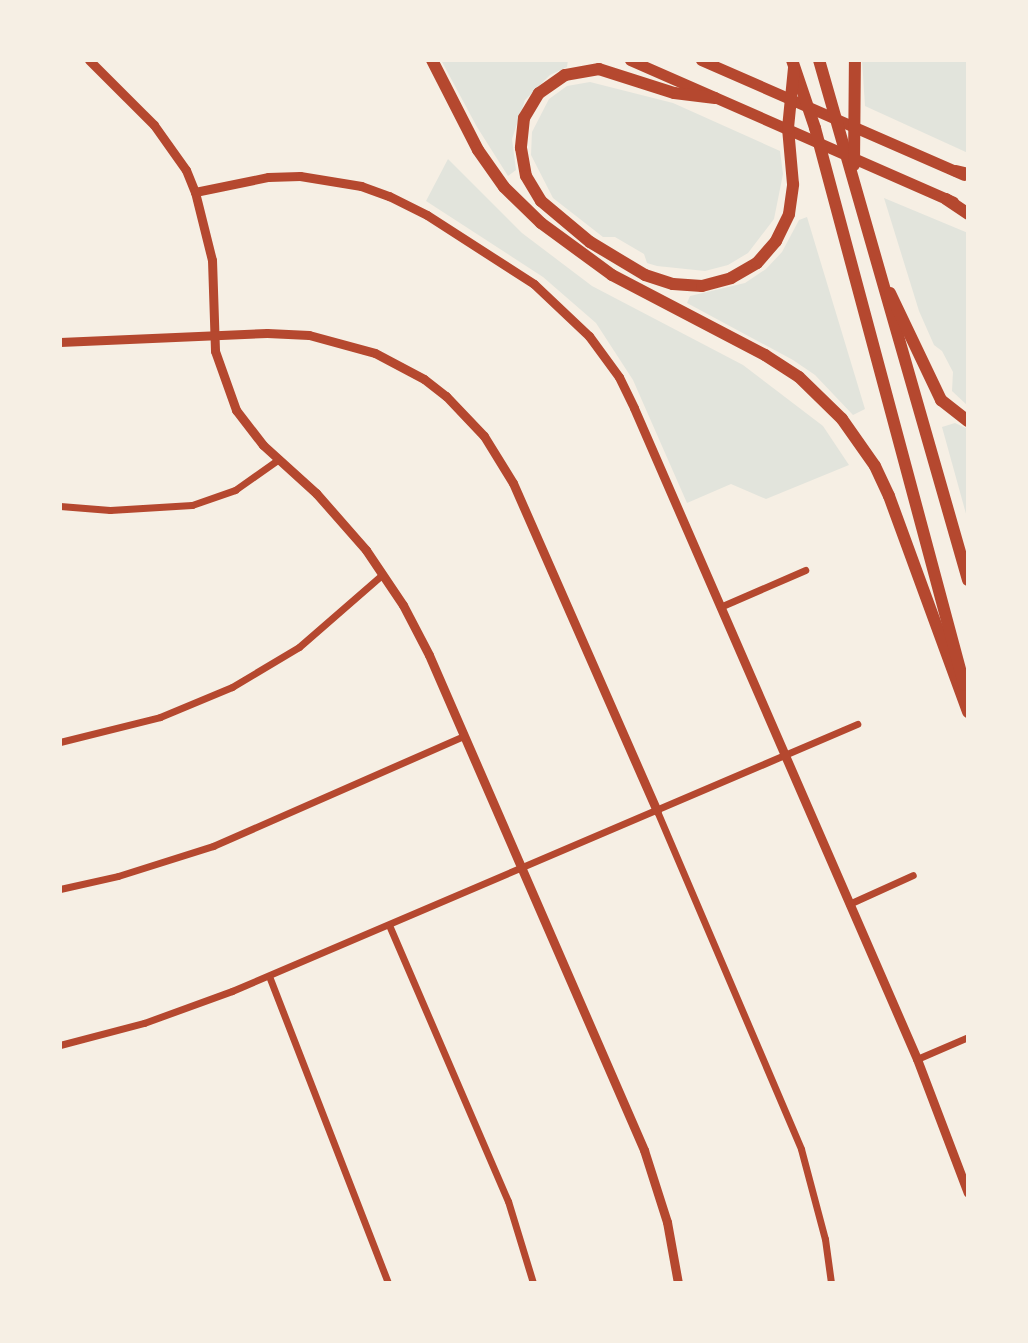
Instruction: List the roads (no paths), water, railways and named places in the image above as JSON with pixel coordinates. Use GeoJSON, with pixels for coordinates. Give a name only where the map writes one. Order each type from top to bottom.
{"type":"FeatureCollection","features":[{"type":"Feature","properties":{"kind":"highway"},"geometry":{"type":"LineString","coordinates":[[432,60],[478,150],[504,187],[541,223],[612,275],[765,355],[799,377],[842,419],[875,466],[889,496],[968,712]]}},
{"type":"Feature","properties":{"kind":"highway"},"geometry":{"type":"LineString","coordinates":[[819,60],[968,580]]}},
{"type":"Feature","properties":{"kind":"highway"},"geometry":{"type":"LineString","coordinates":[[854,185],[855,60]]}},
{"type":"Feature","properties":{"kind":"highway"},"geometry":{"type":"LineString","coordinates":[[715,98],[674,93],[599,69],[565,75],[539,93],[524,118],[521,148],[526,176],[541,201],[590,242],[645,275],[673,284],[702,286],[731,278],[757,263],[776,241],[789,214],[793,184],[788,128],[793,64]]}},
{"type":"Feature","properties":{"kind":"highway"},"geometry":{"type":"LineString","coordinates":[[793,64],[815,128],[968,699]]}},
{"type":"Feature","properties":{"kind":"highway"},"geometry":{"type":"LineString","coordinates":[[946,199],[968,212]]}},
{"type":"Feature","properties":{"kind":"highway"},"geometry":{"type":"LineString","coordinates":[[876,265],[941,400],[968,421]]}},
{"type":"Feature","properties":{"kind":"main road"},"geometry":{"type":"LineString","coordinates":[[630,60],[946,199]]}},
{"type":"Feature","properties":{"kind":"main road"},"geometry":{"type":"LineString","coordinates":[[701,60],[964,174]]}},
{"type":"Feature","properties":{"kind":"street"},"geometry":{"type":"LineString","coordinates":[[89,60],[154,125],[186,170],[195,192],[212,260],[215,336],[223,380],[236,410],[263,445],[342,520],[383,574],[424,644],[644,1150],[667,1222],[678,1283]]}},
{"type":"Feature","properties":{"kind":"street"},"geometry":{"type":"LineString","coordinates":[[195,192],[268,177],[300,176],[361,186],[427,215],[548,294],[574,318],[619,377],[917,1059],[968,1193]]}},
{"type":"Feature","properties":{"kind":"street"},"geometry":{"type":"LineString","coordinates":[[60,342],[281,333],[349,344],[400,365],[424,379],[466,415],[492,447],[513,483],[785,1105],[815,1193],[831,1283]]}},
{"type":"Feature","properties":{"kind":"street"},"geometry":{"type":"LineString","coordinates":[[60,506],[122,510],[192,505],[235,490],[279,459]]}},
{"type":"Feature","properties":{"kind":"street"},"geometry":{"type":"LineString","coordinates":[[720,607],[805,570]]}},
{"type":"Feature","properties":{"kind":"street"},"geometry":{"type":"LineString","coordinates":[[60,742],[160,717],[232,687],[299,647],[383,574]]}},
{"type":"Feature","properties":{"kind":"street"},"geometry":{"type":"LineString","coordinates":[[60,1045],[144,1023],[269,976],[857,724]]}},
{"type":"Feature","properties":{"kind":"street"},"geometry":{"type":"LineString","coordinates":[[60,889],[142,869],[213,846],[464,736]]}},
{"type":"Feature","properties":{"kind":"street"},"geometry":{"type":"LineString","coordinates":[[849,904],[913,875]]}},
{"type":"Feature","properties":{"kind":"street"},"geometry":{"type":"LineString","coordinates":[[389,925],[513,1213],[533,1283]]}},
{"type":"Feature","properties":{"kind":"street"},"geometry":{"type":"LineString","coordinates":[[269,976],[388,1283]]}},
{"type":"Feature","properties":{"kind":"street"},"geometry":{"type":"LineString","coordinates":[[917,1059],[968,1037]]}}]}
